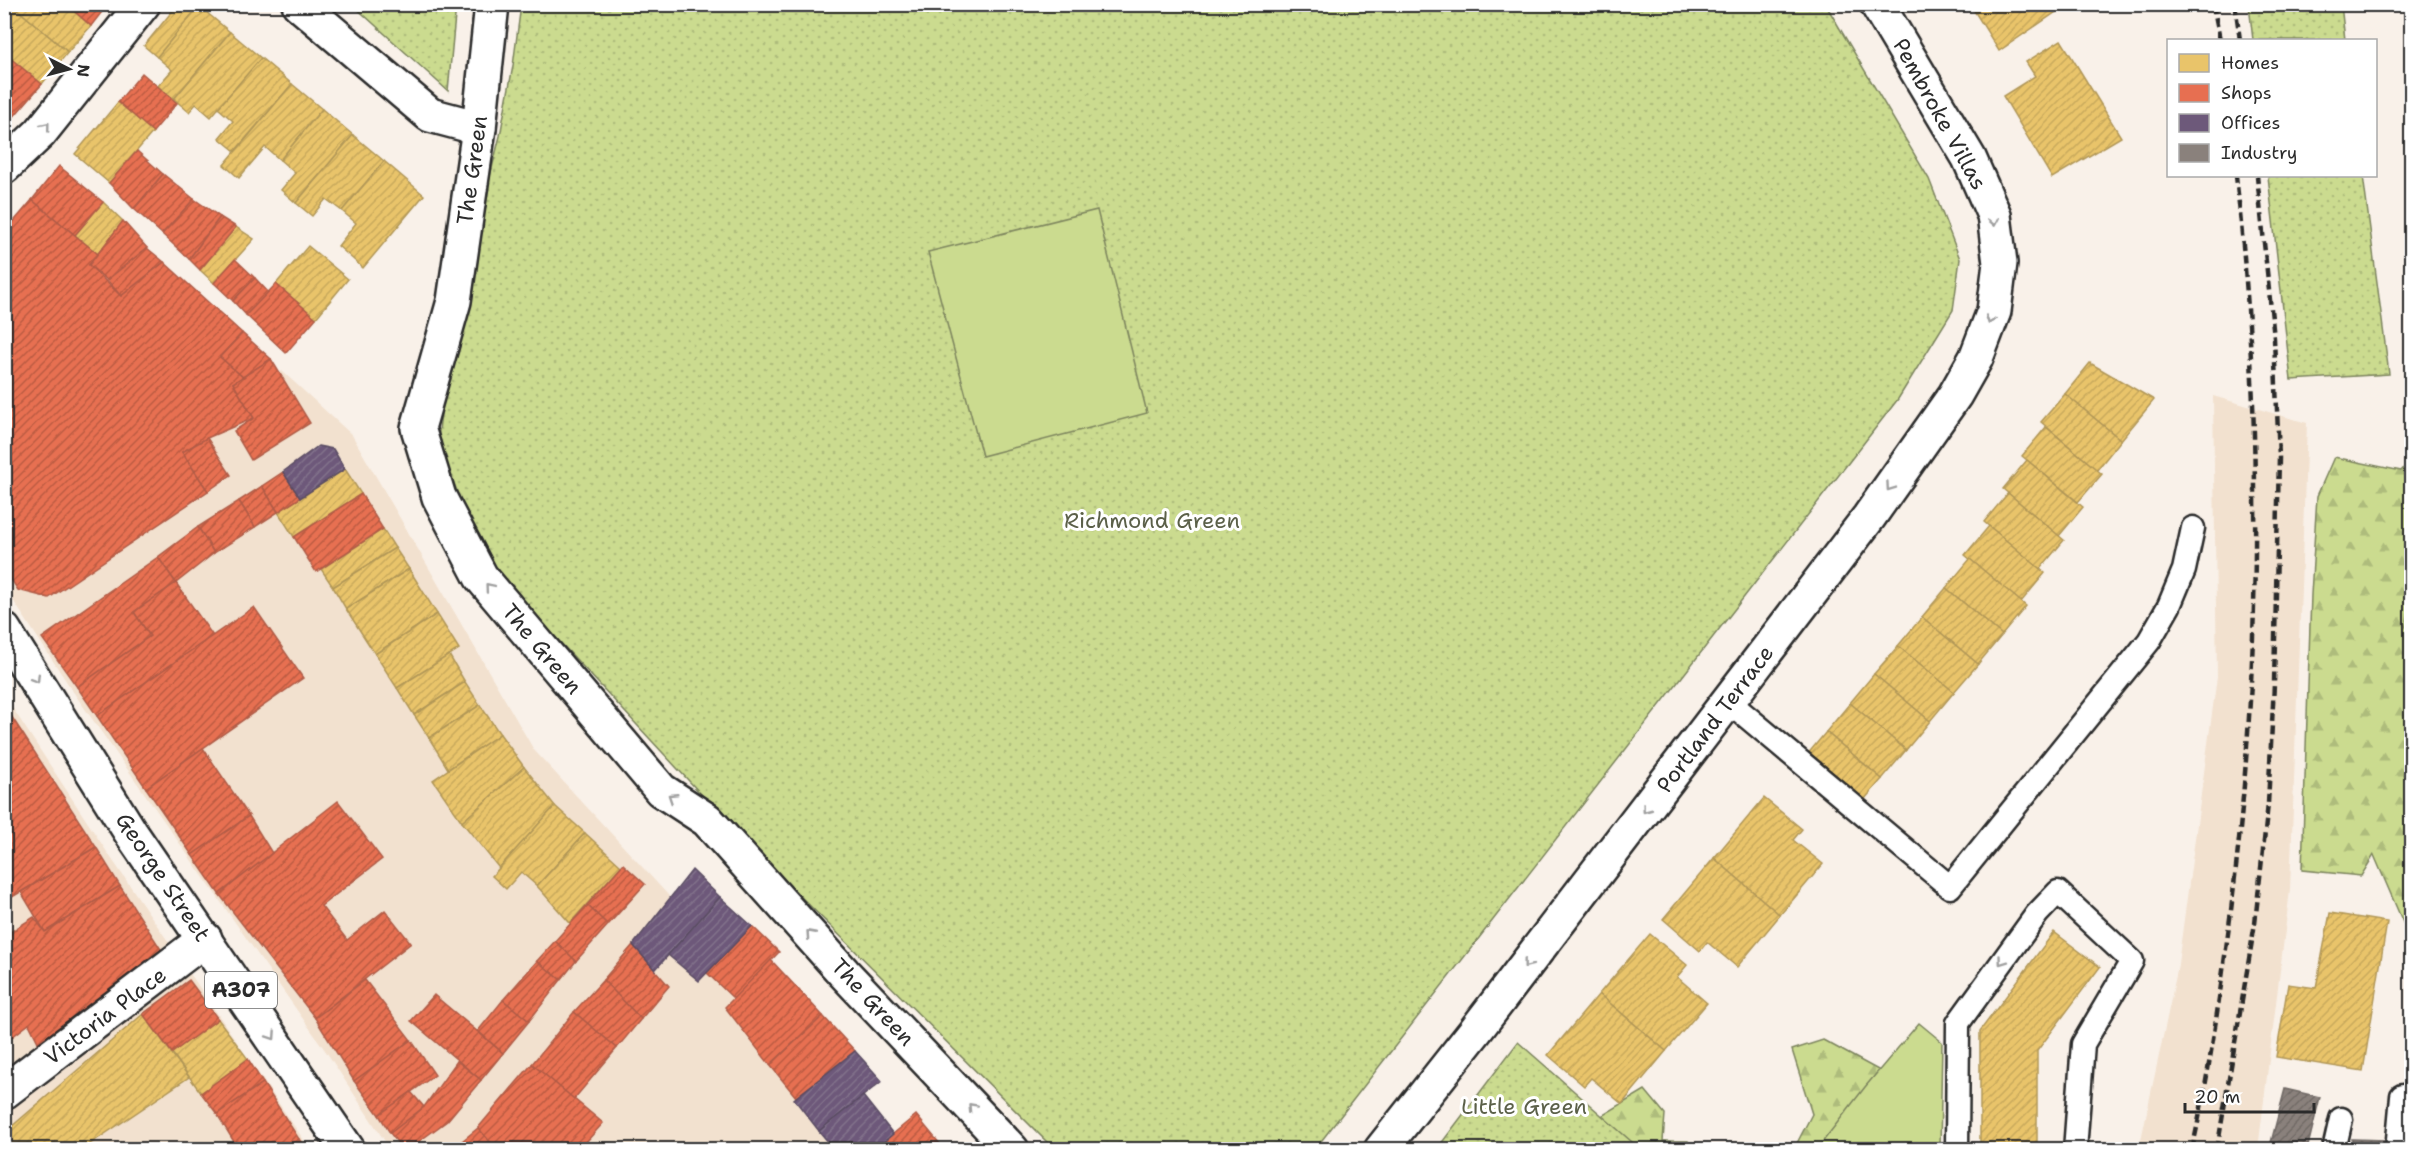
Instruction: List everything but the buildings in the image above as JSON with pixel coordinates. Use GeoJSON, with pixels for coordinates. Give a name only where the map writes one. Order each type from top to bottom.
{"type":"FeatureCollection","features":[{"type":"Feature","properties":{"kind":"street"},"geometry":{"type":"LineString","coordinates":[[4,167],[40,133],[143,4]]}},
{"type":"Feature","properties":{"kind":"street"},"geometry":{"type":"LineString","coordinates":[[299,4],[430,115],[479,128]]}},
{"type":"Feature","properties":{"kind":"street","name":"The Green"},"geometry":{"type":"LineString","coordinates":[[492,4],[479,128],[454,300],[418,428],[439,497],[481,577],[661,790],[707,820],[844,973],[1012,1149]]}},
{"type":"Feature","properties":{"kind":"street","name":"Pembroke Villas"},"geometry":{"type":"LineString","coordinates":[[1877,4],[1968,158],[1994,215],[2000,263]]}},
{"type":"Feature","properties":{"kind":"street","name":"Portland Terrace"},"geometry":{"type":"LineString","coordinates":[[1381,1149],[1476,1030],[1869,517],[1955,394],[1976,358],[1994,311],[2000,263]]}},
{"type":"Feature","properties":{"kind":"street","name":"George Street"},"geometry":{"type":"LineString","coordinates":[[4,630],[131,832],[348,1149]]}},
{"type":"Feature","properties":{"kind":"street","name":"Victoria Place"},"geometry":{"type":"LineString","coordinates":[[4,1092],[205,939]]}},
{"type":"Feature","properties":{"kind":"lane"},"geometry":{"type":"LineString","coordinates":[[1728,702],[1950,887],[2148,641],[2169,606],[2184,570],[2193,528]]}},
{"type":"Feature","properties":{"kind":"lane"},"geometry":{"type":"LineString","coordinates":[[1957,1149],[1958,1023],[2037,914],[2058,892],[2132,961],[2083,1044],[2075,1149]]}},
{"type":"Feature","properties":{"kind":"lane"},"geometry":{"type":"LineString","coordinates":[[2397,1149],[2402,1096]]}},
{"type":"Feature","properties":{"kind":"lane"},"geometry":{"type":"LineString","coordinates":[[2334,1149],[2341,1119]]}},
{"type":"Feature","properties":{"kind":"shaded area"},"geometry":{"type":"Polygon","coordinates":[[[4,231],[201,426],[282,371],[352,435],[534,750],[903,1149],[390,1149],[327,1053],[76,696],[5,588],[4,231]]]}},
{"type":"Feature","properties":{"kind":"shaded area"},"geometry":{"type":"Polygon","coordinates":[[[2213,396],[2307,423],[2290,890],[2258,1149],[2139,1149],[2177,971],[2217,677],[2213,396]]]}},
{"type":"Feature","properties":{"kind":"shaded area"},"geometry":{"type":"Polygon","coordinates":[[[4,695],[107,852],[310,1149],[5,1149],[4,695]]]}},
{"type":"Feature","properties":{"kind":"green space"},"geometry":{"type":"Polygon","coordinates":[[[353,5],[456,5],[448,91],[353,5]]]}},
{"type":"Feature","properties":{"kind":"green space","name":"Richmond Green"},"geometry":{"type":"Polygon","coordinates":[[[521,5],[1826,5],[1929,179],[1960,259],[1953,310],[1898,399],[1315,1149],[1054,1149],[740,836],[496,573],[459,497],[438,439],[450,337],[500,136],[521,5]]]}},
{"type":"Feature","properties":{"kind":"green space"},"geometry":{"type":"Polygon","coordinates":[[[2249,5],[2341,5],[2345,39],[2253,39],[2249,5]]]}},
{"type":"Feature","properties":{"kind":"green space"},"geometry":{"type":"Polygon","coordinates":[[[2268,177],[2363,177],[2389,374],[2291,380],[2268,177]]]}},
{"type":"Feature","properties":{"kind":"green space"},"geometry":{"type":"Polygon","coordinates":[[[1097,210],[1147,413],[982,456],[928,252],[1097,210]]]}},
{"type":"Feature","properties":{"kind":"green space"},"geometry":{"type":"Polygon","coordinates":[[[2334,457],[2401,471],[2411,460],[2412,591],[2406,627],[2412,628],[2411,941],[2374,855],[2361,876],[2302,870],[2311,595],[2317,496],[2334,457]]]}},
{"type":"Feature","properties":{"kind":"green space"},"geometry":{"type":"Polygon","coordinates":[[[1919,1023],[1942,1042],[1940,1149],[1817,1149],[1865,1087],[1919,1023]]]}},
{"type":"Feature","properties":{"kind":"green space"},"geometry":{"type":"Polygon","coordinates":[[[1823,1040],[1891,1077],[1827,1149],[1794,1149],[1812,1114],[1792,1050],[1823,1040]]]}},
{"type":"Feature","properties":{"kind":"green space","name":"Little Green"},"geometry":{"type":"Polygon","coordinates":[[[1518,1042],[1640,1149],[1437,1149],[1518,1042]]]}},
{"type":"Feature","properties":{"kind":"green space"},"geometry":{"type":"Polygon","coordinates":[[[1645,1090],[1665,1114],[1663,1141],[1688,1141],[1690,1149],[1562,1150],[1593,1121],[1645,1090]]]}},
{"type":"Feature","properties":{"kind":"railway"},"geometry":{"type":"LineString","coordinates":[[2213,4],[2220,39]]}},
{"type":"Feature","properties":{"kind":"railway"},"geometry":{"type":"LineString","coordinates":[[2235,4],[2240,39]]}},
{"type":"Feature","properties":{"kind":"railway"},"geometry":{"type":"LineString","coordinates":[[2192,1150],[2209,1066],[2229,926],[2240,833],[2253,645],[2255,457],[2245,269],[2236,177]]}},
{"type":"Feature","properties":{"kind":"railway"},"geometry":{"type":"LineString","coordinates":[[2217,1150],[2255,923],[2268,804],[2274,684],[2279,457],[2274,338],[2257,177]]}}]}
